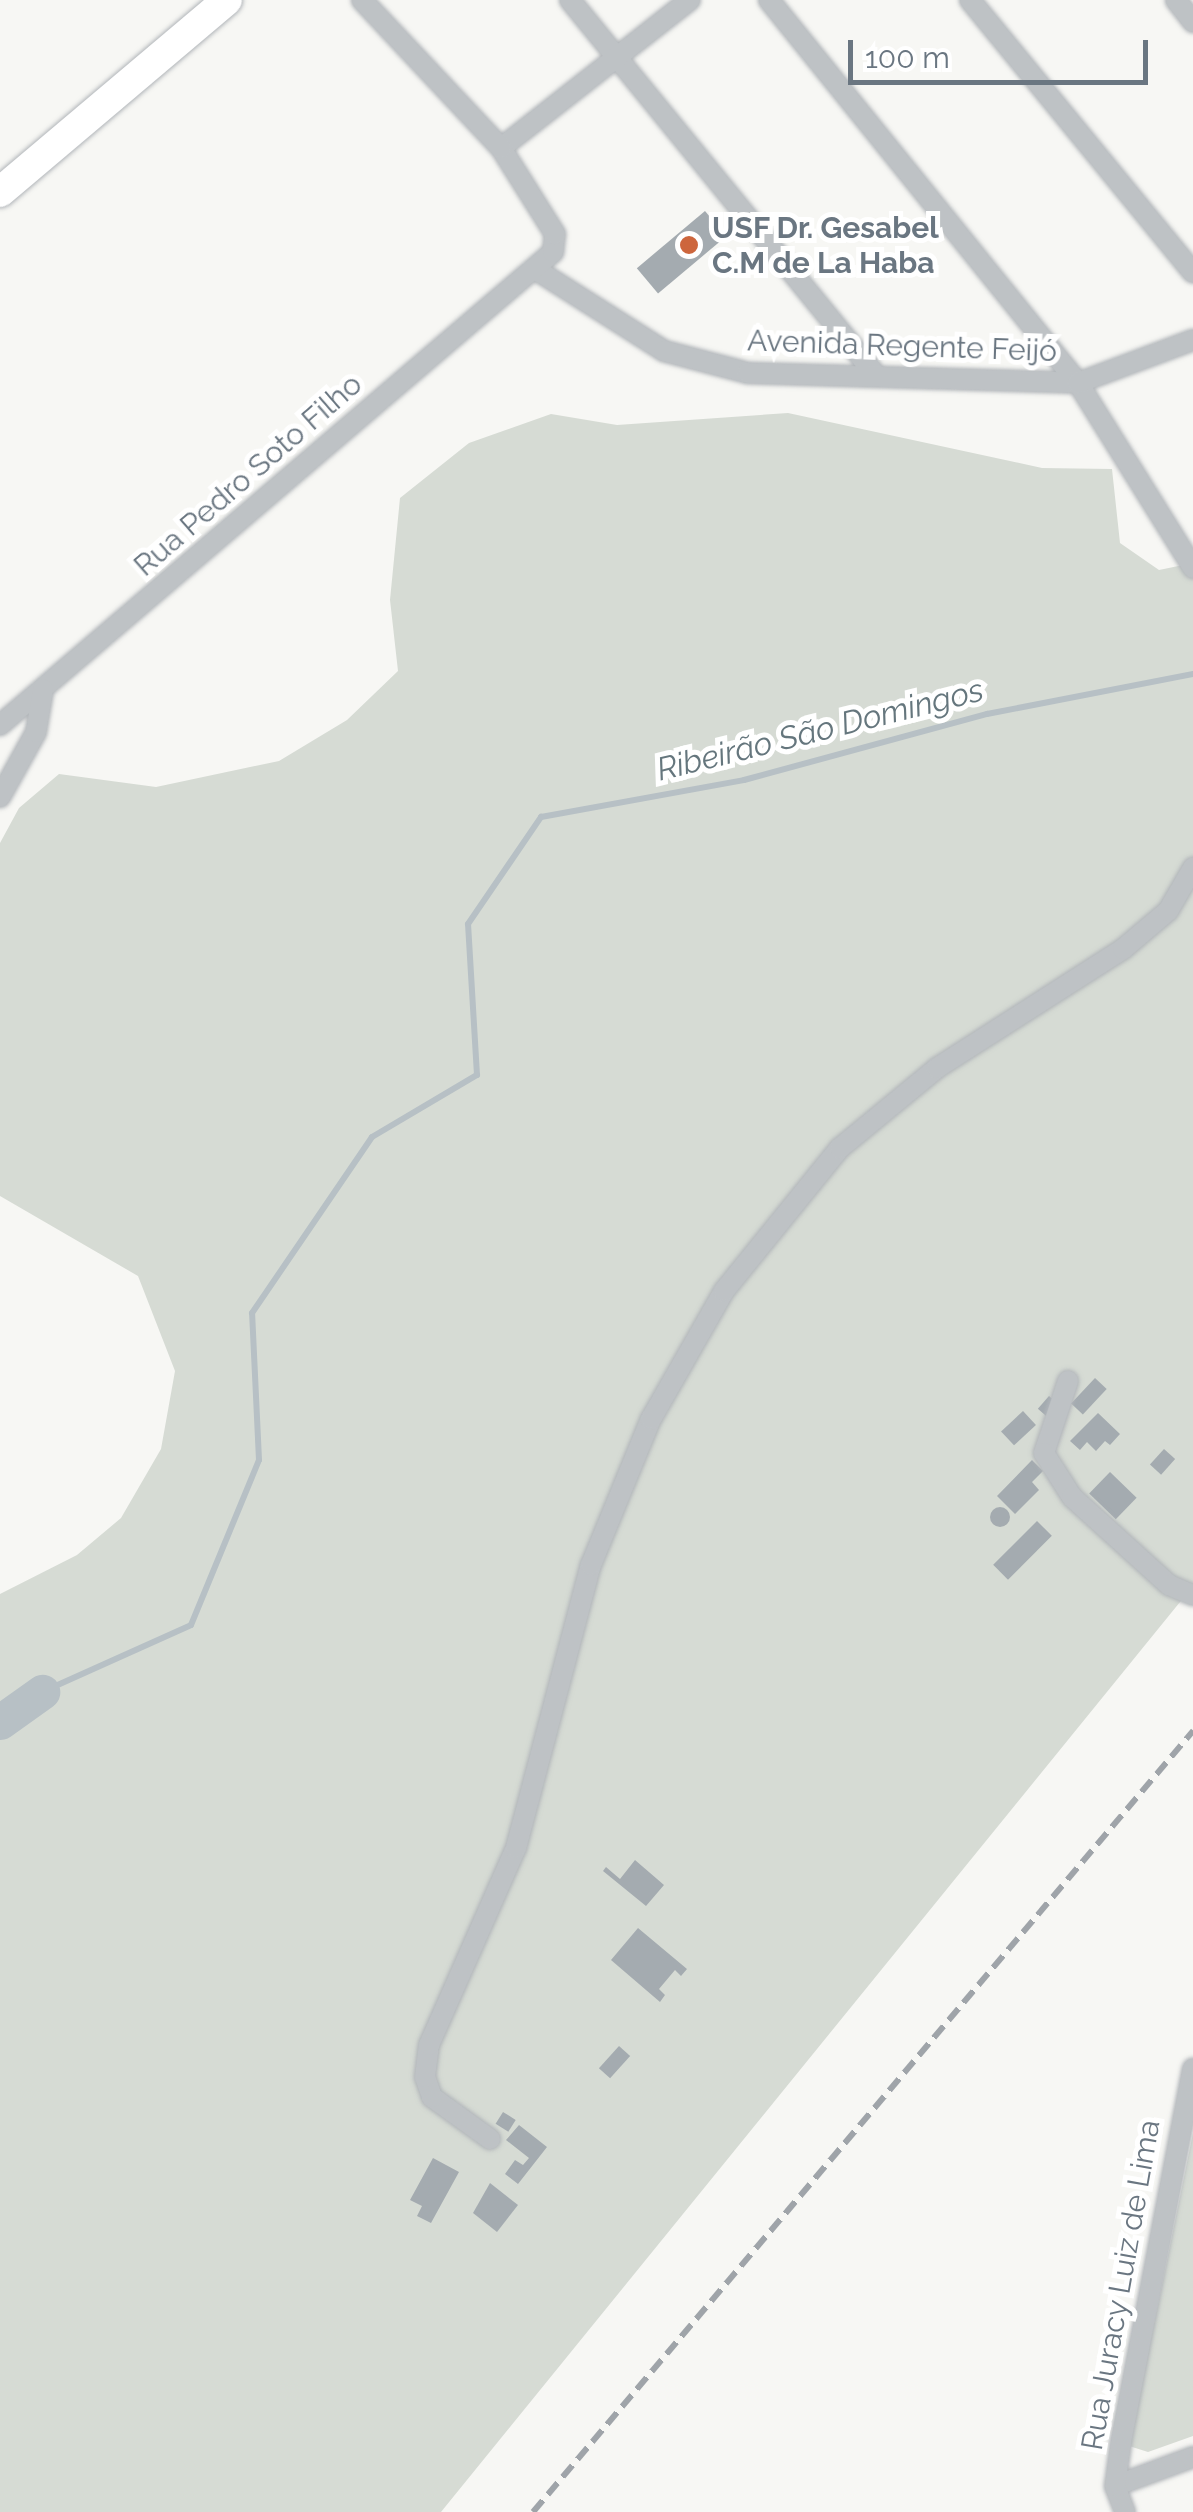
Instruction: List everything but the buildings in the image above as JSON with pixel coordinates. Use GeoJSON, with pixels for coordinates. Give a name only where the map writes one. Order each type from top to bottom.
{"type":"FeatureCollection","features":[{"type":"Feature","properties":{"kind":"main road"},"geometry":{"type":"LineString","coordinates":[[138,79],[202,0]]}},
{"type":"Feature","properties":{"kind":"main road"},"geometry":{"type":"LineString","coordinates":[[0,192],[138,79],[226,0]]}},
{"type":"Feature","properties":{"kind":"main road"},"geometry":{"type":"LineString","coordinates":[[138,79],[250,0]]}},
{"type":"Feature","properties":{"kind":"street"},"geometry":{"type":"LineString","coordinates":[[362,0],[501,148],[556,234],[552,252],[535,269]]}},
{"type":"Feature","properties":{"kind":"street"},"geometry":{"type":"LineString","coordinates":[[570,0],[877,376]]}},
{"type":"Feature","properties":{"kind":"street"},"geometry":{"type":"LineString","coordinates":[[501,148],[690,0]]}},
{"type":"Feature","properties":{"kind":"street"},"geometry":{"type":"LineString","coordinates":[[769,0],[1078,383],[1193,568]]}},
{"type":"Feature","properties":{"kind":"street"},"geometry":{"type":"LineString","coordinates":[[970,0],[1193,272]]}},
{"type":"Feature","properties":{"kind":"street"},"geometry":{"type":"LineString","coordinates":[[1176,0],[1193,22]]}},
{"type":"Feature","properties":{"kind":"street","name":"Avenida Regente Feijó"},"geometry":{"type":"LineString","coordinates":[[535,269],[664,351],[748,374],[1078,383],[1193,340]]}},
{"type":"Feature","properties":{"kind":"street","name":"Rua Pedro Soto Filho"},"geometry":{"type":"LineString","coordinates":[[0,725],[535,269]]}},
{"type":"Feature","properties":{"kind":"street"},"geometry":{"type":"LineString","coordinates":[[0,797],[36,732],[43,690]]}},
{"type":"Feature","properties":{"kind":"street"},"geometry":{"type":"LineString","coordinates":[[490,2139],[432,2097],[425,2078],[429,2044],[516,1848],[591,1565],[650,1419],[724,1291],[840,1148],[937,1068],[1123,949],[1168,911],[1193,868]]}},
{"type":"Feature","properties":{"kind":"street"},"geometry":{"type":"LineString","coordinates":[[1068,1380],[1044,1453],[1072,1497],[1170,1585],[1193,1596]]}},
{"type":"Feature","properties":{"kind":"street","name":"Rua Juracy Luiz de Lima"},"geometry":{"type":"LineString","coordinates":[[1125,2512],[1115,2486],[1193,2069]]}},
{"type":"Feature","properties":{"kind":"street"},"geometry":{"type":"LineString","coordinates":[[1115,2486],[1193,2456]]}},
{"type":"Feature","properties":{"kind":"shaded area"},"geometry":{"type":"Polygon","coordinates":[[[788,413],[1042,468],[1112,469],[1120,543],[1159,570],[1193,563],[1193,1586],[441,2512],[0,2512],[0,1594],[77,1555],[121,1518],[161,1449],[175,1371],[138,1276],[0,1196],[0,843],[19,808],[59,774],[156,787],[279,761],[347,720],[398,671],[390,600],[400,498],[469,443],[551,414],[617,425],[788,413]]]}},
{"type":"Feature","properties":{"kind":"shaded area"},"geometry":{"type":"Polygon","coordinates":[[[1193,2133],[1193,2436],[1148,2452],[1129,2446],[1193,2133]]]}},
{"type":"Feature","properties":{"kind":"waterway","name":"Ribeirão São Domingos"},"geometry":{"type":"LineString","coordinates":[[42,1692],[191,1625],[259,1460],[252,1313],[372,1137],[477,1075],[468,924],[541,817],[744,780],[987,714],[1193,674]]}},
{"type":"Feature","properties":{"kind":"waterway"},"geometry":{"type":"LineString","coordinates":[[0,1722],[42,1692]]}},
{"type":"Feature","properties":{"kind":"railway"},"geometry":{"type":"LineString","coordinates":[[533,2512],[1193,1731]]}},
{"type":"Feature","properties":{"kind":"place","name":"USF Dr. Gesabel C.M de La Haba"},"geometry":{"type":"Point","coordinates":[689,245]}}]}
